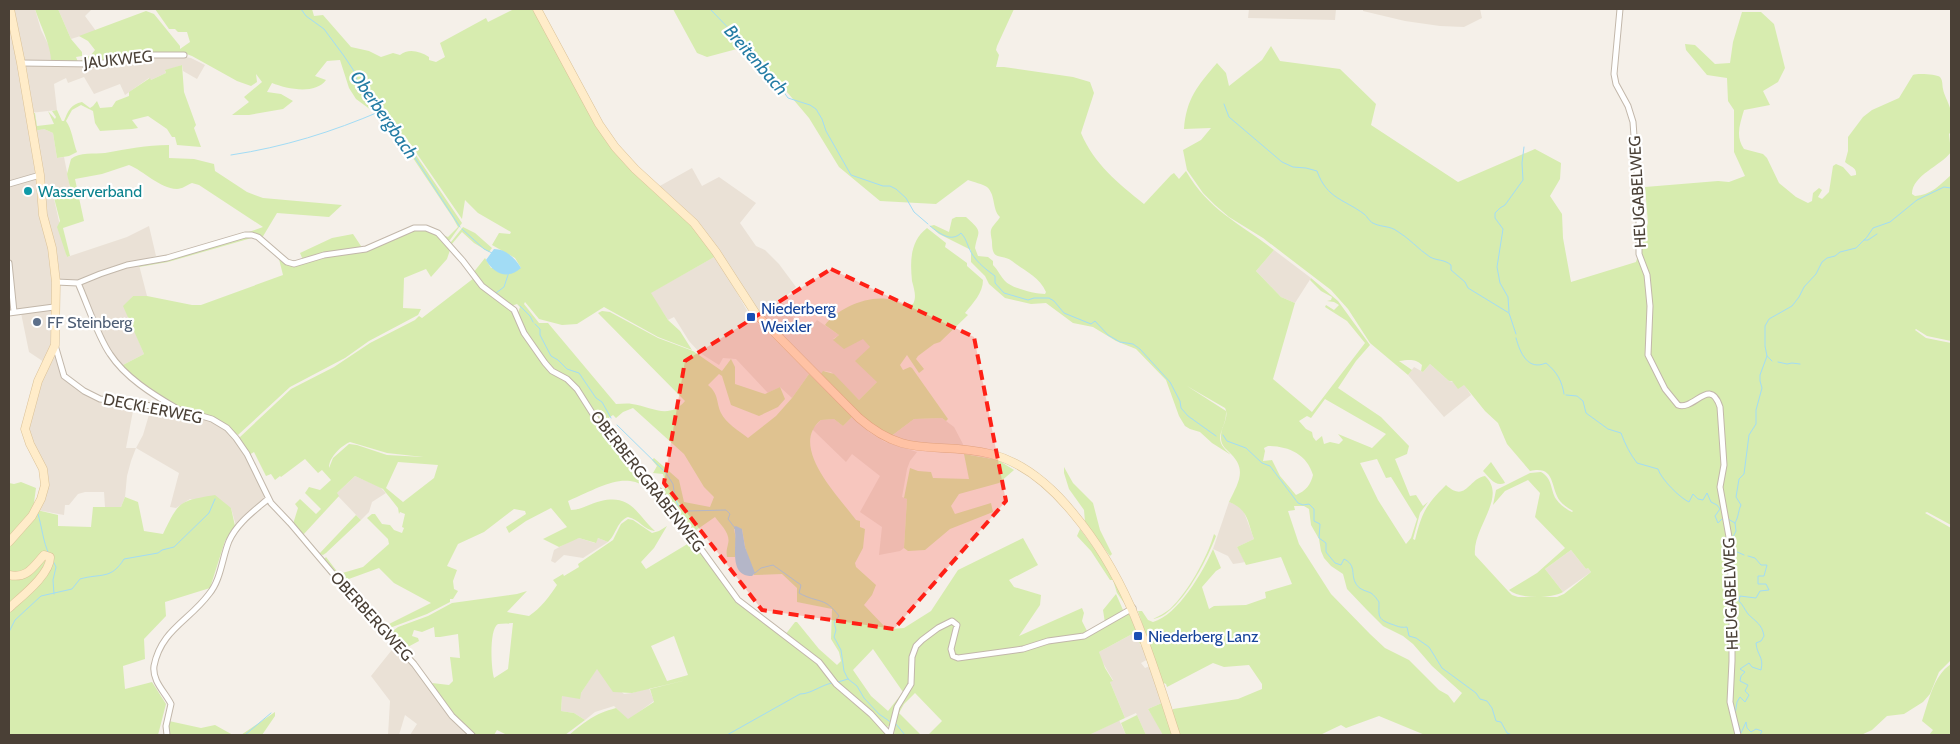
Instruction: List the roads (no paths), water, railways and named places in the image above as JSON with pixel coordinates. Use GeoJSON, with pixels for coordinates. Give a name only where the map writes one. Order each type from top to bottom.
{"type":"FeatureCollection","features":[{"type":"Feature","properties":{"kind":"main road"},"geometry":{"type":"LineString","coordinates":[[9,542],[32,516],[44,490],[45,474],[28,440],[26,425],[38,381],[55,345],[54,307],[56,282],[53,257],[42,211],[40,175],[10,9]]}},
{"type":"Feature","properties":{"kind":"main road"},"geometry":{"type":"LineString","coordinates":[[537,9],[610,141],[635,169],[697,226],[756,314],[866,424],[887,438],[920,448],[991,454],[1016,463],[1033,474],[1061,499],[1087,529],[1113,568],[1133,608],[1176,735]]}},
{"type":"Feature","properties":{"kind":"main road"},"geometry":{"type":"LineString","coordinates":[[9,575],[24,575],[35,568],[43,556],[50,557],[50,564],[43,574],[9,608]]}},
{"type":"Feature","properties":{"kind":"street","name":"HEUGABELWEG"},"geometry":{"type":"LineString","coordinates":[[1620,9],[1614,74],[1616,84],[1634,122],[1639,188],[1639,254],[1646,275],[1650,306],[1648,355],[1666,389],[1678,405],[1686,406],[1705,395],[1711,394],[1717,398],[1720,407],[1724,465],[1720,487],[1729,536],[1732,599],[1730,702],[1738,735]]}},
{"type":"Feature","properties":{"kind":"street","name":"JAUKWEG"},"geometry":{"type":"LineString","coordinates":[[21,63],[93,64],[118,62],[143,55],[184,55]]}},
{"type":"Feature","properties":{"kind":"street"},"geometry":{"type":"LineString","coordinates":[[9,184],[40,175]]}},
{"type":"Feature","properties":{"kind":"street","name":"OBERBERGGRABENWEG"},"geometry":{"type":"LineString","coordinates":[[78,283],[128,265],[173,256],[249,235],[258,237],[287,262],[294,264],[328,254],[366,249],[414,228],[426,228],[434,231],[448,243],[484,288],[514,310],[524,333],[545,363],[552,371],[567,379],[577,389],[603,430],[656,487],[738,600],[819,662],[836,684],[871,714],[890,735]]}},
{"type":"Feature","properties":{"kind":"street"},"geometry":{"type":"LineString","coordinates":[[9,263],[12,313],[54,307]]}},
{"type":"Feature","properties":{"kind":"street"},"geometry":{"type":"LineString","coordinates":[[56,282],[78,283],[110,355],[129,375],[151,392],[181,410]]}},
{"type":"Feature","properties":{"kind":"street","name":"DECKLERWEG"},"geometry":{"type":"LineString","coordinates":[[55,345],[64,376],[89,394],[110,401],[181,410],[217,422],[231,432],[247,454],[268,499]]}},
{"type":"Feature","properties":{"kind":"street"},"geometry":{"type":"LineString","coordinates":[[167,735],[166,726],[171,704],[156,680],[154,673],[154,667],[162,644],[171,631],[210,594],[234,531],[268,499]]}},
{"type":"Feature","properties":{"kind":"street","name":"OBERBERGWEG"},"geometry":{"type":"LineString","coordinates":[[268,499],[363,609],[414,664],[447,710],[472,735]]}},
{"type":"Feature","properties":{"kind":"street"},"geometry":{"type":"LineString","coordinates":[[890,735],[896,707],[910,685],[912,657],[916,646],[930,633],[946,623],[952,621],[957,625],[950,651],[953,656],[958,658],[1023,649],[1048,641],[1084,636],[1133,608]]}},
{"type":"Feature","properties":{"kind":"water"},"geometry":{"type":"Polygon","coordinates":[[[494,249],[510,255],[521,268],[511,274],[497,272],[486,260],[494,249]]]}},
{"type":"Feature","properties":{"kind":"water"},"geometry":{"type":"Polygon","coordinates":[[[734,527],[742,529],[745,547],[755,573],[752,576],[744,574],[736,564],[734,527]]]}},
{"type":"Feature","properties":{"kind":"waterway","name":"Oberbergbach"},"geometry":{"type":"LineString","coordinates":[[301,9],[306,16],[324,29],[344,56],[356,74],[357,81],[371,100],[389,118],[460,227]]}},
{"type":"Feature","properties":{"kind":"waterway","name":"Breitenbach"},"geometry":{"type":"LineString","coordinates":[[710,9],[767,68],[788,98],[810,105],[816,109],[851,175],[896,189],[906,198],[914,212],[928,224]]}},
{"type":"Feature","properties":{"kind":"waterway"},"geometry":{"type":"LineString","coordinates":[[1224,104],[1229,117],[1282,162],[1293,167],[1317,171],[1331,193],[1364,214],[1371,222],[1394,229],[1430,257],[1451,265],[1451,270],[1465,282],[1468,288],[1509,313],[1516,334]]}},
{"type":"Feature","properties":{"kind":"waterway"},"geometry":{"type":"LineString","coordinates":[[231,155],[270,148],[307,138],[381,111]]}},
{"type":"Feature","properties":{"kind":"waterway"},"geometry":{"type":"LineString","coordinates":[[1509,312],[1508,297],[1500,283],[1497,267],[1503,229],[1495,218],[1495,213],[1505,205],[1523,180],[1522,163],[1524,147]]}},
{"type":"Feature","properties":{"kind":"waterway"},"geometry":{"type":"LineString","coordinates":[[1735,523],[1741,505],[1736,497],[1739,479],[1744,474],[1749,435],[1756,424],[1756,410],[1762,388],[1760,375],[1767,356],[1765,326],[1769,319],[1792,306],[1804,287],[1816,274],[1822,262],[1827,258],[1856,248],[1873,228],[1890,222],[1917,200],[1944,187],[1951,188]]}},
{"type":"Feature","properties":{"kind":"waterway","name":"Breitenbach"},"geometry":{"type":"LineString","coordinates":[[930,226],[949,237],[957,236],[961,233],[971,252],[983,267],[995,276],[995,283],[1004,293],[1028,300],[1049,298],[1064,313],[1091,324],[1095,321],[1108,335],[1120,342],[1133,344],[1140,349],[1170,382],[1180,401],[1181,408],[1188,416],[1216,436]]}},
{"type":"Feature","properties":{"kind":"waterway","name":"Oberbergbach"},"geometry":{"type":"LineString","coordinates":[[462,229],[484,249],[492,253]]}},
{"type":"Feature","properties":{"kind":"waterway"},"geometry":{"type":"LineString","coordinates":[[1864,240],[1868,240],[1877,234]]}},
{"type":"Feature","properties":{"kind":"waterway","name":"Oberbergbach"},"geometry":{"type":"LineString","coordinates":[[496,293],[504,287],[509,272]]}},
{"type":"Feature","properties":{"kind":"waterway","name":"Oberbergbach"},"geometry":{"type":"LineString","coordinates":[[520,306],[533,322]]}},
{"type":"Feature","properties":{"kind":"waterway","name":"Oberbergbach"},"geometry":{"type":"LineString","coordinates":[[535,324],[540,329],[540,335],[551,356],[567,369],[579,373],[596,398],[602,402],[611,418]]}},
{"type":"Feature","properties":{"kind":"waterway"},"geometry":{"type":"LineString","coordinates":[[1516,338],[1523,355],[1530,363],[1534,365],[1546,363],[1556,373],[1564,394]]}},
{"type":"Feature","properties":{"kind":"waterway"},"geometry":{"type":"LineString","coordinates":[[1767,356],[1772,361]]}},
{"type":"Feature","properties":{"kind":"waterway"},"geometry":{"type":"LineString","coordinates":[[1778,362],[1800,364]]}},
{"type":"Feature","properties":{"kind":"waterway"},"geometry":{"type":"LineString","coordinates":[[1566,395],[1577,396],[1583,401],[1586,413],[1608,429],[1621,433],[1637,463],[1658,469],[1671,488],[1681,497],[1689,502],[1693,494],[1698,499],[1703,500],[1707,493],[1711,502],[1720,509],[1715,516],[1718,523],[1724,517]]}},
{"type":"Feature","properties":{"kind":"waterway","name":"Oberbergbach"},"geometry":{"type":"LineString","coordinates":[[617,425],[666,473],[673,484],[678,505],[687,511],[726,510],[730,514],[728,519],[735,528]]}},
{"type":"Feature","properties":{"kind":"waterway","name":"Breitenbach"},"geometry":{"type":"LineString","coordinates":[[1223,435],[1227,441],[1246,448],[1262,463],[1270,466],[1298,503],[1303,505],[1309,504],[1314,509],[1314,521],[1320,524],[1319,538],[1326,543],[1326,552],[1335,563],[1341,565],[1344,559],[1348,561],[1358,587],[1372,594],[1379,602],[1381,619],[1399,627],[1407,627],[1409,636],[1416,638],[1429,647],[1442,668],[1476,693],[1480,699],[1487,701],[1492,708],[1496,721],[1501,722],[1507,733],[1512,735]]}},
{"type":"Feature","properties":{"kind":"waterway"},"geometry":{"type":"LineString","coordinates":[[9,632],[15,620],[41,596],[72,589],[80,579],[110,573],[124,559],[158,553],[174,547],[209,513],[215,499]]}},
{"type":"Feature","properties":{"kind":"waterway"},"geometry":{"type":"LineString","coordinates":[[38,514],[49,554]]}},
{"type":"Feature","properties":{"kind":"waterway"},"geometry":{"type":"LineString","coordinates":[[1728,519],[1735,523],[1736,531],[1733,537],[1735,551],[1744,555]]}},
{"type":"Feature","properties":{"kind":"waterway"},"geometry":{"type":"LineString","coordinates":[[1735,715],[1737,702],[1740,697],[1745,702],[1749,695],[1745,691],[1748,685],[1740,681],[1741,676],[1745,672],[1740,669],[1749,663],[1752,667],[1761,670],[1762,662],[1756,643],[1761,641],[1764,636],[1760,626],[1739,601],[1740,596],[1756,598],[1760,591],[1769,590],[1766,584],[1758,584],[1758,576],[1764,576],[1767,565],[1761,565],[1755,558],[1748,556]]}},
{"type":"Feature","properties":{"kind":"waterway"},"geometry":{"type":"LineString","coordinates":[[53,561],[56,567],[53,580],[54,594]]}},
{"type":"Feature","properties":{"kind":"waterway","name":"Oberbergbach"},"geometry":{"type":"LineString","coordinates":[[755,573],[761,568],[773,565],[801,585],[799,593],[825,603],[834,610],[839,616],[834,622],[836,630],[834,637],[841,650],[844,671],[848,679],[857,686],[864,698],[879,714],[892,723]]}},
{"type":"Feature","properties":{"kind":"waterway"},"geometry":{"type":"LineString","coordinates":[[838,682],[848,679]]}},
{"type":"Feature","properties":{"kind":"waterway"},"geometry":{"type":"LineString","coordinates":[[727,735],[800,694],[808,693],[832,683]]}},
{"type":"Feature","properties":{"kind":"waterway"},"geometry":{"type":"LineString","coordinates":[[245,735],[271,713]]}},
{"type":"Feature","properties":{"kind":"waterway"},"geometry":{"type":"LineString","coordinates":[[1738,723],[1741,733],[1746,722],[1747,728],[1751,732],[1756,729],[1762,731],[1760,735]]}},
{"type":"Feature","properties":{"kind":"waterway","name":"Oberbergbach"},"geometry":{"type":"LineString","coordinates":[[896,724],[905,735]]}},
{"type":"Feature","properties":{"kind":"place","name":"Wasserverband"},"geometry":{"type":"Point","coordinates":[28,191]}},
{"type":"Feature","properties":{"kind":"place","name":"Niederberg Weixler"},"geometry":{"type":"Point","coordinates":[751,317]}},
{"type":"Feature","properties":{"kind":"place","name":"FF Steinberg"},"geometry":{"type":"Point","coordinates":[37,322]}},
{"type":"Feature","properties":{"kind":"place","name":"Niederberg Lanz"},"geometry":{"type":"Point","coordinates":[1138,636]}}]}
